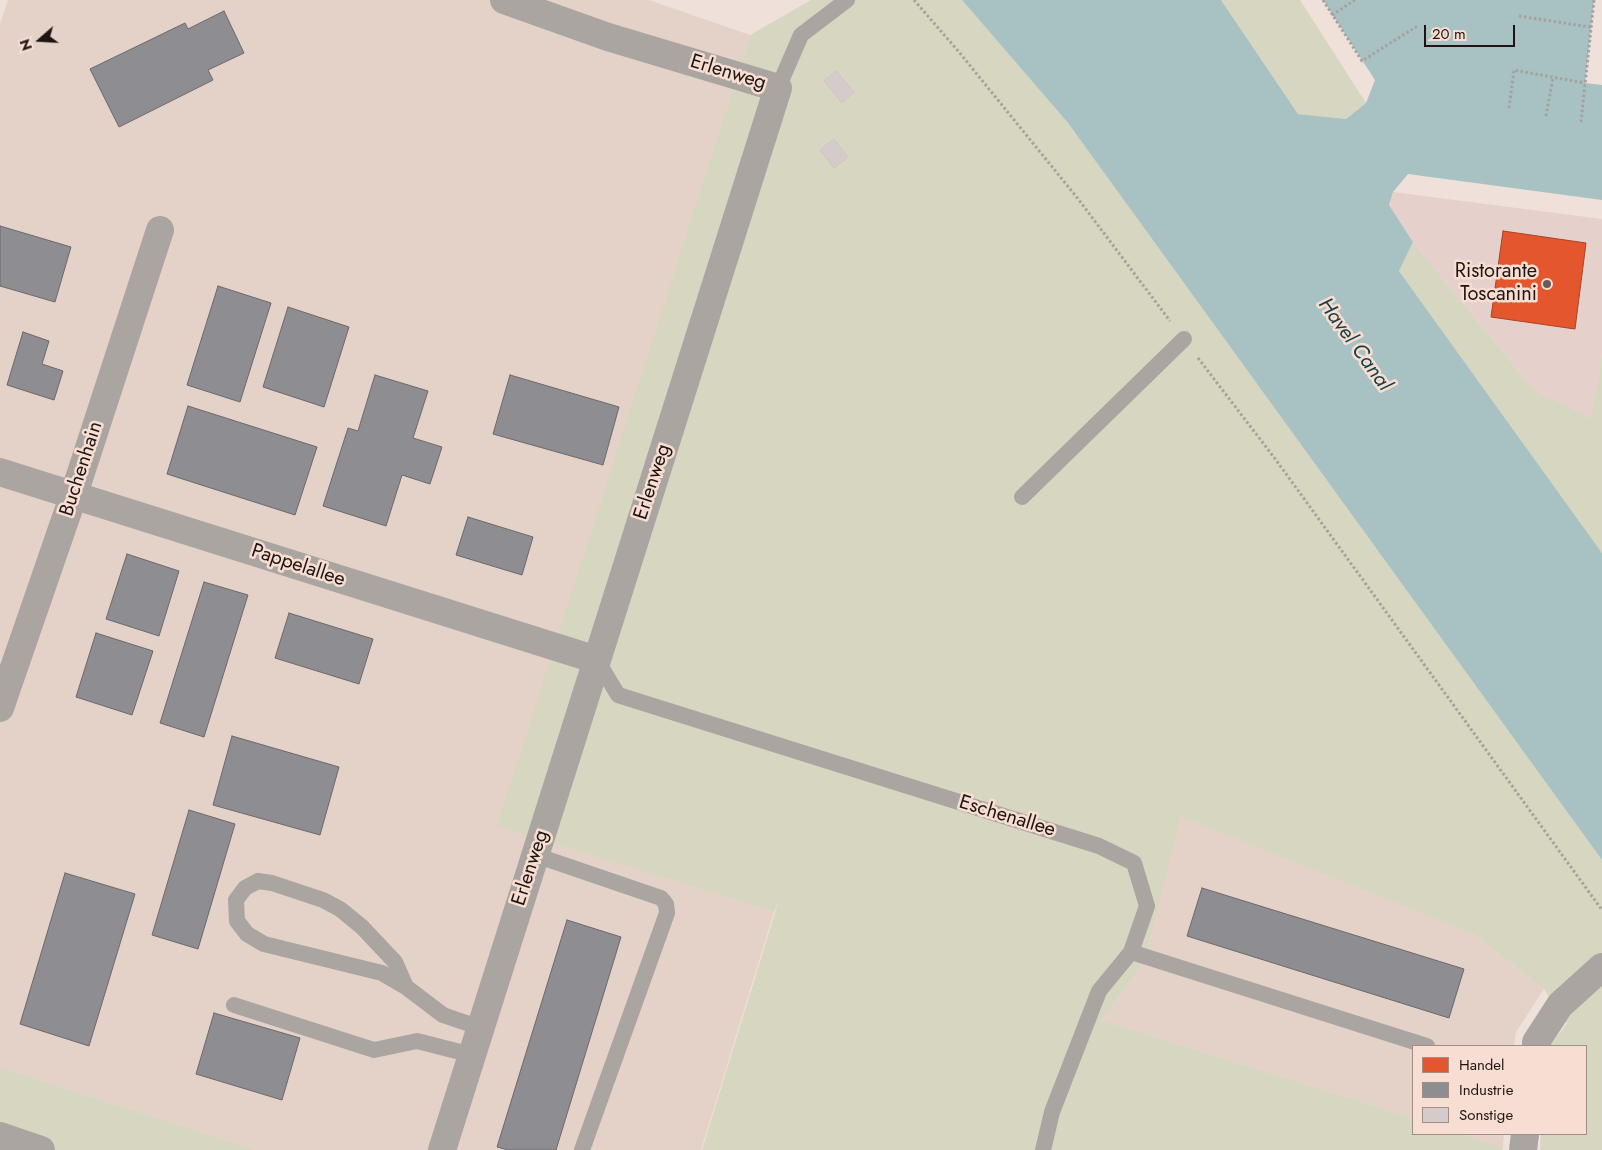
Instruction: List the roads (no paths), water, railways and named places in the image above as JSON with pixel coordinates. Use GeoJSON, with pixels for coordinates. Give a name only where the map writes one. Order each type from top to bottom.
{"type":"FeatureCollection","features":[{"type":"Feature","properties":{"kind":"street","name":"Erlenweg"},"geometry":{"type":"LineString","coordinates":[[442,1150],[778,88],[608,37],[504,0]]}},
{"type":"Feature","properties":{"kind":"street","name":"Buchenhain"},"geometry":{"type":"LineString","coordinates":[[0,708],[74,494],[160,230]]}},
{"type":"Feature","properties":{"kind":"street","name":"Pappelallee"},"geometry":{"type":"LineString","coordinates":[[0,472],[597,660]]}},
{"type":"Feature","properties":{"kind":"street"},"geometry":{"type":"LineString","coordinates":[[1536,1045],[1536,1042],[1560,1005],[1602,967]]}},
{"type":"Feature","properties":{"kind":"street"},"geometry":{"type":"LineString","coordinates":[[1524,1150],[1525,1135]]}},
{"type":"Feature","properties":{"kind":"street"},"geometry":{"type":"LineString","coordinates":[[0,1136],[41,1150]]}},
{"type":"Feature","properties":{"kind":"lane"},"geometry":{"type":"LineString","coordinates":[[778,88],[801,35],[847,0]]}},
{"type":"Feature","properties":{"kind":"lane"},"geometry":{"type":"LineString","coordinates":[[1022,497],[1184,339]]}},
{"type":"Feature","properties":{"kind":"lane","name":"Eschenallee"},"geometry":{"type":"LineString","coordinates":[[597,660],[618,695],[1099,846],[1134,863],[1147,906],[1131,952],[1099,991],[1052,1112],[1043,1150]]}},
{"type":"Feature","properties":{"kind":"lane"},"geometry":{"type":"LineString","coordinates":[[536,855],[661,898],[666,904],[666,913],[582,1150]]}},
{"type":"Feature","properties":{"kind":"lane"},"geometry":{"type":"LineString","coordinates":[[406,987],[395,962],[362,927],[331,904],[272,883],[258,881],[245,888],[236,900],[237,921],[247,934],[264,944],[382,973],[406,987],[443,1015],[481,1028]]}},
{"type":"Feature","properties":{"kind":"lane"},"geometry":{"type":"LineString","coordinates":[[1131,952],[1424,1045]]}},
{"type":"Feature","properties":{"kind":"lane"},"geometry":{"type":"LineString","coordinates":[[234,1005],[374,1050],[417,1041],[472,1055]]}},
{"type":"Feature","properties":{"kind":"water","name":"Havel Canal"},"geometry":{"type":"Polygon","coordinates":[[[962,0],[1221,0],[1298,114],[1346,119],[1366,103],[1375,80],[1323,0],[1594,0],[1585,83],[1602,85],[1602,200],[1408,174],[1393,192],[1389,205],[1413,242],[1399,271],[1602,553],[1602,860],[1068,123],[962,0]]]}},
{"type":"Feature","properties":{"kind":"place","name":"Ristorante Toscanini"},"geometry":{"type":"Point","coordinates":[1547,284]}}]}
